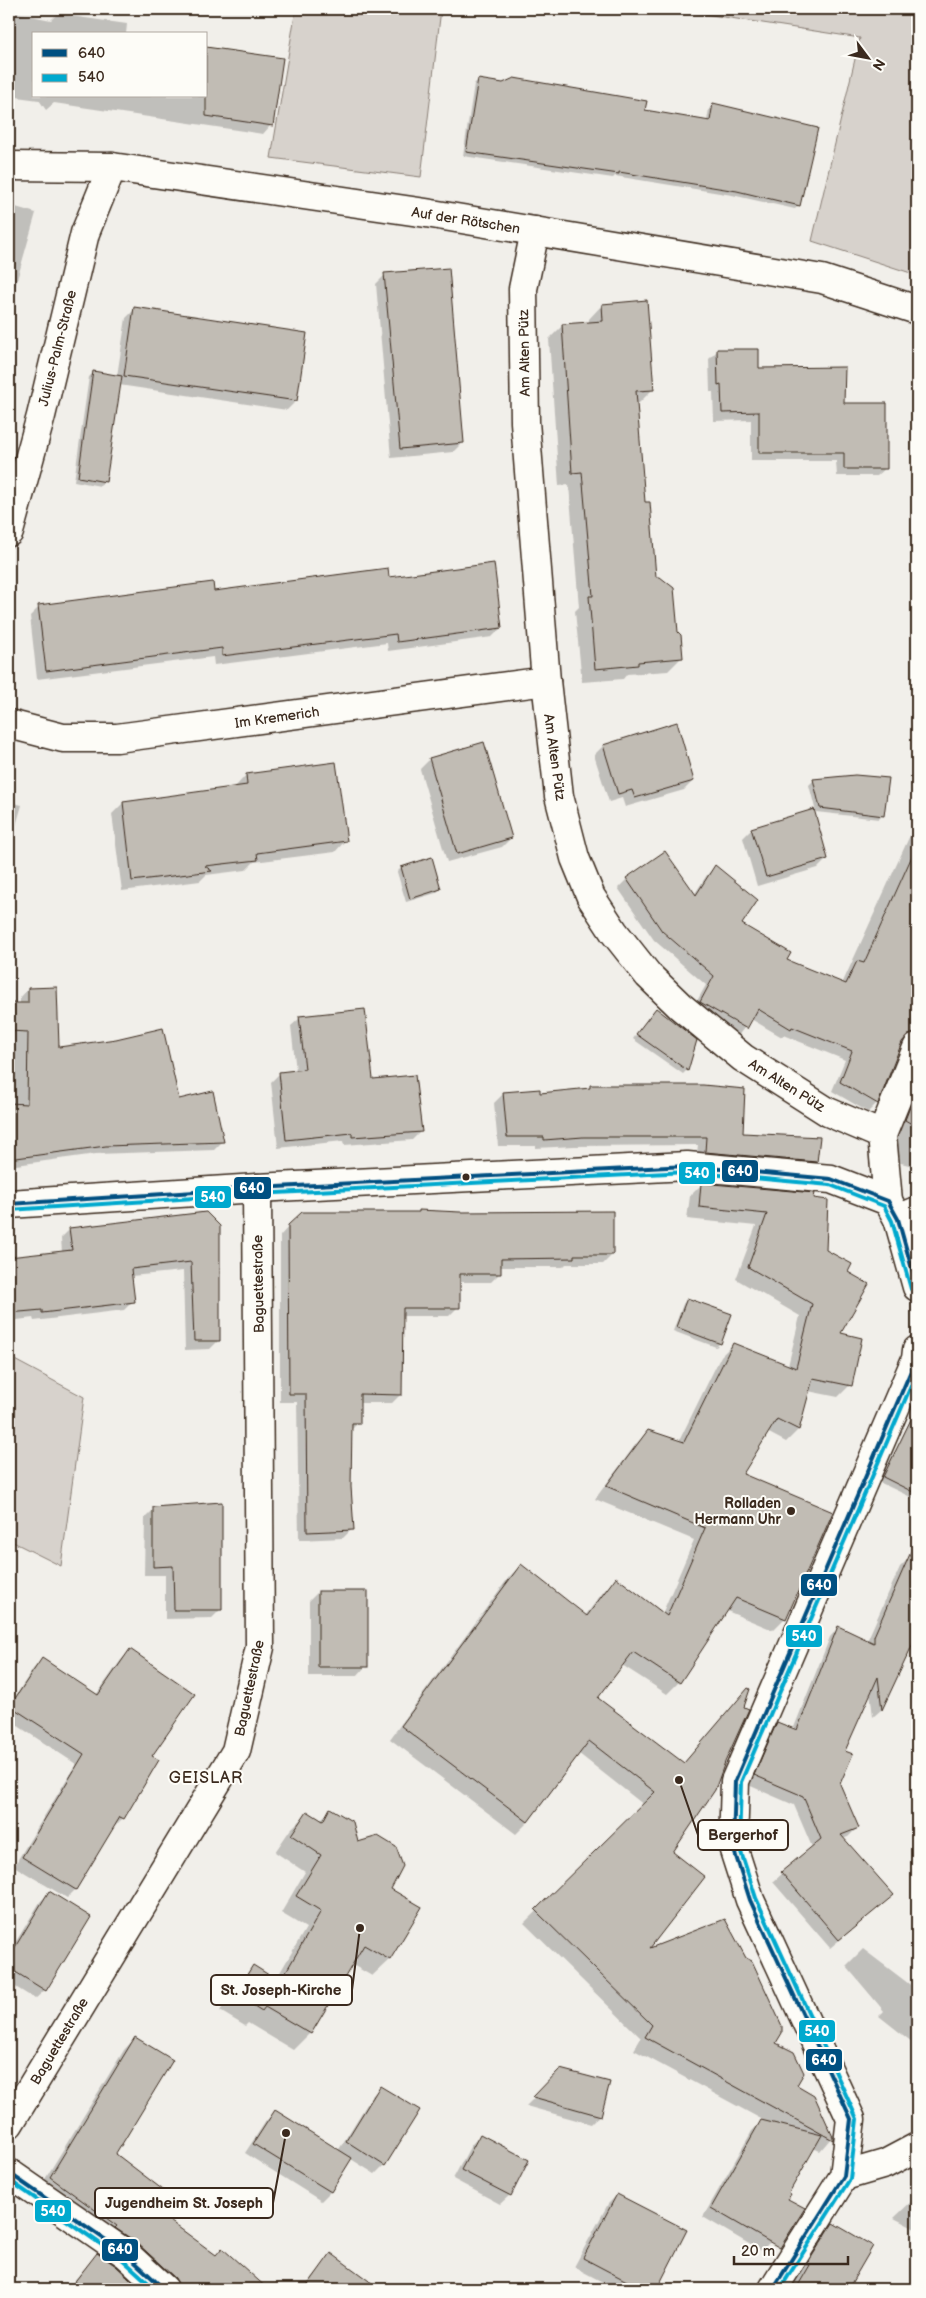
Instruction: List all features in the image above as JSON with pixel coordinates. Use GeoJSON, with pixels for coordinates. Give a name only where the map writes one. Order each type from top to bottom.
{"type":"FeatureCollection","features":[{"type":"Feature","properties":{"kind":"street","name":"Auf der Rötschen"},"geometry":{"type":"LineString","coordinates":[[9,166],[112,167],[535,231],[822,279],[917,310]]}},
{"type":"Feature","properties":{"kind":"street","name":"Julius-Palm-Straße"},"geometry":{"type":"LineString","coordinates":[[9,532],[41,416],[85,233],[112,167]]}},
{"type":"Feature","properties":{"kind":"street","name":"Am Alten Pütz"},"geometry":{"type":"LineString","coordinates":[[535,231],[524,288],[525,422],[546,681],[560,796],[575,858],[591,897],[614,932],[648,975],[680,1006],[743,1058],[828,1112],[882,1135]]}},
{"type":"Feature","properties":{"kind":"street","name":"Im Kremerich"},"geometry":{"type":"LineString","coordinates":[[9,724],[63,738],[117,738],[546,681]]}},
{"type":"Feature","properties":{"kind":"street"},"geometry":{"type":"LineString","coordinates":[[917,1048],[882,1135],[901,1210],[917,1287]]}},
{"type":"Feature","properties":{"kind":"street"},"geometry":{"type":"LineString","coordinates":[[9,1204],[257,1188],[687,1166],[831,1180],[901,1210]]}},
{"type":"Feature","properties":{"kind":"street","name":"Baguettestraße"},"geometry":{"type":"LineString","coordinates":[[9,2124],[236,1751],[260,1647],[257,1188]]}},
{"type":"Feature","properties":{"kind":"street"},"geometry":{"type":"LineString","coordinates":[[773,2289],[844,2176],[851,2119],[750,1900],[733,1847],[735,1781],[912,1369],[917,1350]]}},
{"type":"Feature","properties":{"kind":"street"},"geometry":{"type":"LineString","coordinates":[[844,2176],[885,2164],[917,2146]]}},
{"type":"Feature","properties":{"kind":"street"},"geometry":{"type":"LineString","coordinates":[[9,2173],[126,2254],[164,2289]]}},
{"type":"Feature","properties":{"kind":"shaded area"},"geometry":{"type":"Polygon","coordinates":[[[296,9],[441,9],[421,177],[271,158],[296,9]]]}},
{"type":"Feature","properties":{"kind":"shaded area"},"geometry":{"type":"Polygon","coordinates":[[[672,9],[917,9],[917,275],[812,241],[860,38],[672,9]]]}},
{"type":"Feature","properties":{"kind":"shaded area"},"geometry":{"type":"Polygon","coordinates":[[[9,1357],[84,1397],[61,1566],[9,1540],[9,1357]]]}},
{"type":"Feature","properties":{"kind":"building"},"geometry":{"type":"Polygon","coordinates":[[[208,47],[283,58],[273,126],[206,116],[208,47]]]}},
{"type":"Feature","properties":{"kind":"building"},"geometry":{"type":"Polygon","coordinates":[[[514,78],[647,101],[645,110],[710,121],[713,103],[818,128],[800,206],[737,191],[619,172],[619,174],[466,152],[478,79],[503,83],[514,78]]]}},
{"type":"Feature","properties":{"kind":"building"},"geometry":{"type":"Polygon","coordinates":[[[449,268],[464,443],[400,449],[384,273],[449,268]]]}},
{"type":"Feature","properties":{"kind":"building"},"geometry":{"type":"Polygon","coordinates":[[[647,300],[654,390],[636,391],[645,502],[650,502],[656,577],[660,577],[674,588],[678,632],[681,635],[683,658],[638,662],[638,665],[595,669],[589,596],[593,596],[582,472],[572,473],[562,324],[603,321],[602,304],[647,300]]]}},
{"type":"Feature","properties":{"kind":"building"},"geometry":{"type":"Polygon","coordinates":[[[134,307],[307,333],[297,401],[124,376],[134,307]]]}},
{"type":"Feature","properties":{"kind":"building"},"geometry":{"type":"Polygon","coordinates":[[[717,349],[759,349],[759,368],[845,367],[844,403],[887,403],[887,469],[844,469],[844,453],[759,453],[759,412],[722,413],[721,384],[718,385],[717,349]]]}},
{"type":"Feature","properties":{"kind":"building"},"geometry":{"type":"Polygon","coordinates":[[[93,371],[122,376],[106,482],[78,477],[93,371]]]}},
{"type":"Feature","properties":{"kind":"building"},"geometry":{"type":"Polygon","coordinates":[[[494,563],[502,628],[397,642],[396,634],[222,656],[222,648],[46,671],[38,605],[213,582],[214,591],[388,568],[389,577],[494,563]]]}},
{"type":"Feature","properties":{"kind":"building"},"geometry":{"type":"Polygon","coordinates":[[[677,722],[694,781],[635,798],[632,790],[618,794],[603,745],[677,722]]]}},
{"type":"Feature","properties":{"kind":"building"},"geometry":{"type":"Polygon","coordinates":[[[484,742],[512,838],[457,854],[429,758],[484,742]]]}},
{"type":"Feature","properties":{"kind":"building"},"geometry":{"type":"Polygon","coordinates":[[[336,762],[347,841],[257,853],[258,860],[205,866],[212,871],[132,881],[123,802],[247,785],[246,774],[336,762]]]}},
{"type":"Feature","properties":{"kind":"building"},"geometry":{"type":"Polygon","coordinates":[[[855,775],[889,778],[884,816],[820,808],[813,779],[855,775]]]}},
{"type":"Feature","properties":{"kind":"building"},"geometry":{"type":"Polygon","coordinates":[[[814,809],[828,859],[766,877],[751,828],[814,809]]]}},
{"type":"Feature","properties":{"kind":"building"},"geometry":{"type":"Polygon","coordinates":[[[917,845],[917,1033],[908,1035],[902,1042],[878,1104],[840,1082],[852,1051],[792,1027],[791,1029],[758,1009],[747,1029],[700,1002],[714,976],[662,931],[626,878],[665,851],[696,895],[715,865],[758,900],[742,924],[791,953],[787,960],[846,984],[857,961],[864,963],[917,845]]]}},
{"type":"Feature","properties":{"kind":"building"},"geometry":{"type":"Polygon","coordinates":[[[432,857],[441,889],[410,899],[401,867],[432,857]]]}},
{"type":"Feature","properties":{"kind":"building"},"geometry":{"type":"Polygon","coordinates":[[[57,987],[59,1047],[116,1039],[163,1028],[179,1099],[213,1091],[224,1142],[106,1146],[9,1159],[9,1103],[27,1104],[28,1032],[9,1031],[9,1003],[28,1003],[28,988],[57,987]]]}},
{"type":"Feature","properties":{"kind":"building"},"geometry":{"type":"Polygon","coordinates":[[[656,1008],[697,1040],[688,1071],[636,1034],[656,1008]]]}},
{"type":"Feature","properties":{"kind":"building"},"geometry":{"type":"Polygon","coordinates":[[[365,1009],[373,1079],[415,1075],[422,1132],[352,1137],[352,1133],[286,1140],[279,1072],[305,1069],[299,1016],[365,1009]]]}},
{"type":"Feature","properties":{"kind":"building"},"geometry":{"type":"Polygon","coordinates":[[[590,1085],[703,1085],[745,1089],[743,1133],[820,1137],[817,1162],[705,1152],[706,1137],[583,1137],[544,1140],[544,1137],[507,1137],[503,1092],[540,1089],[540,1093],[590,1088],[590,1085]]]}},
{"type":"Feature","properties":{"kind":"building"},"geometry":{"type":"Polygon","coordinates":[[[917,1089],[917,1127],[905,1120],[917,1089]]]}},
{"type":"Feature","properties":{"kind":"building"},"geometry":{"type":"Polygon","coordinates":[[[701,1183],[815,1193],[814,1198],[828,1200],[826,1250],[852,1264],[848,1272],[869,1284],[841,1333],[862,1338],[852,1386],[813,1378],[799,1430],[777,1419],[743,1474],[833,1512],[786,1619],[736,1598],[680,1683],[633,1652],[598,1698],[684,1763],[748,1688],[750,1689],[744,1707],[749,1709],[725,1762],[715,1790],[673,1852],[705,1877],[650,1948],[725,1919],[746,1958],[752,1961],[782,2026],[782,2033],[776,2043],[794,2052],[804,2073],[797,2085],[814,2095],[833,2140],[645,2037],[652,2025],[535,1910],[655,1792],[589,1741],[528,1822],[401,1726],[521,1564],[587,1616],[616,1577],[667,1616],[705,1528],[606,1486],[648,1430],[684,1442],[733,1343],[796,1368],[812,1304],[748,1267],[767,1214],[699,1207],[701,1183]]]}},
{"type":"Feature","properties":{"kind":"building"},"geometry":{"type":"Polygon","coordinates":[[[419,1210],[460,1212],[613,1211],[613,1255],[574,1255],[574,1258],[501,1259],[501,1274],[460,1274],[460,1308],[403,1308],[402,1395],[360,1394],[360,1423],[352,1423],[351,1487],[354,1530],[307,1532],[306,1394],[289,1394],[288,1225],[302,1212],[419,1212],[419,1210]]]}},
{"type":"Feature","properties":{"kind":"building"},"geometry":{"type":"Polygon","coordinates":[[[206,1212],[220,1226],[220,1341],[194,1341],[191,1262],[131,1269],[135,1302],[42,1313],[42,1310],[9,1313],[9,1257],[72,1250],[69,1228],[206,1212]]]}},
{"type":"Feature","properties":{"kind":"building"},"geometry":{"type":"Polygon","coordinates":[[[687,1298],[732,1314],[721,1344],[676,1327],[687,1298]]]}},
{"type":"Feature","properties":{"kind":"building"},"geometry":{"type":"Polygon","coordinates":[[[917,1407],[917,1494],[883,1477],[917,1407]]]}},
{"type":"Feature","properties":{"kind":"building"},"geometry":{"type":"Polygon","coordinates":[[[222,1502],[222,1610],[174,1610],[173,1566],[153,1567],[153,1507],[222,1502]]]}},
{"type":"Feature","properties":{"kind":"building"},"geometry":{"type":"Polygon","coordinates":[[[917,1538],[917,1635],[882,1710],[878,1677],[845,1751],[853,1754],[840,1784],[859,1828],[841,1835],[894,1895],[839,1940],[781,1872],[821,1839],[803,1796],[754,1775],[777,1722],[797,1730],[838,1626],[874,1643],[874,1636],[917,1538]]]}},
{"type":"Feature","properties":{"kind":"building"},"geometry":{"type":"Polygon","coordinates":[[[318,1591],[368,1591],[368,1667],[318,1667],[318,1591]]]}},
{"type":"Feature","properties":{"kind":"building"},"geometry":{"type":"Polygon","coordinates":[[[130,1649],[195,1694],[152,1756],[159,1760],[124,1819],[120,1817],[76,1890],[22,1857],[84,1754],[10,1706],[42,1658],[98,1695],[130,1649]]]}},
{"type":"Feature","properties":{"kind":"building"},"geometry":{"type":"Polygon","coordinates":[[[330,1808],[353,1822],[358,1842],[378,1836],[396,1847],[403,1866],[391,1889],[422,1907],[390,1960],[364,1945],[311,2034],[265,2007],[262,2011],[235,1994],[253,1965],[280,1982],[321,1911],[296,1896],[321,1855],[291,1835],[307,1811],[323,1821],[330,1808]]]}},
{"type":"Feature","properties":{"kind":"building"},"geometry":{"type":"Polygon","coordinates":[[[49,1891],[91,1917],[46,1991],[9,1968],[9,1957],[49,1891]]]}},
{"type":"Feature","properties":{"kind":"building"},"geometry":{"type":"Polygon","coordinates":[[[135,2037],[173,2060],[116,2154],[167,2193],[155,2210],[216,2255],[222,2248],[268,2289],[179,2289],[175,2278],[136,2242],[50,2177],[135,2037]]]}},
{"type":"Feature","properties":{"kind":"building"},"geometry":{"type":"Polygon","coordinates":[[[560,2069],[610,2082],[601,2116],[533,2097],[560,2069]]]}},
{"type":"Feature","properties":{"kind":"building"},"geometry":{"type":"Polygon","coordinates":[[[380,2086],[420,2110],[385,2166],[346,2141],[380,2086]]]}},
{"type":"Feature","properties":{"kind":"building"},"geometry":{"type":"Polygon","coordinates":[[[275,2110],[352,2158],[331,2192],[253,2144],[275,2110]]]}},
{"type":"Feature","properties":{"kind":"building"},"geometry":{"type":"Polygon","coordinates":[[[761,2120],[822,2135],[789,2193],[791,2194],[788,2199],[805,2208],[780,2248],[711,2208],[761,2120]]]}},
{"type":"Feature","properties":{"kind":"building"},"geometry":{"type":"Polygon","coordinates":[[[480,2134],[529,2160],[511,2196],[461,2170],[480,2134]]]}},
{"type":"Feature","properties":{"kind":"building"},"geometry":{"type":"Polygon","coordinates":[[[617,2194],[687,2230],[657,2289],[642,2289],[583,2258],[617,2194]]]}},
{"type":"Feature","properties":{"kind":"building"},"geometry":{"type":"Polygon","coordinates":[[[833,2223],[873,2246],[848,2289],[796,2289],[810,2265],[807,2264],[833,2223]]]}},
{"type":"Feature","properties":{"kind":"building"},"geometry":{"type":"Polygon","coordinates":[[[97,2253],[116,2266],[141,2289],[69,2289],[97,2253]]]}},
{"type":"Feature","properties":{"kind":"building"},"geometry":{"type":"Polygon","coordinates":[[[331,2253],[380,2289],[305,2289],[331,2253]]]}},
{"type":"Feature","properties":{"kind":"transit line","name":"640"},"geometry":{"type":"LineString","coordinates":[[9,1204],[257,1188],[687,1166],[831,1179],[888,1201],[898,1219],[917,1287]]}},
{"type":"Feature","properties":{"kind":"transit line","name":"540"},"geometry":{"type":"LineString","coordinates":[[9,1210],[257,1194],[687,1172],[830,1185],[884,1206],[892,1221],[911,1289]]}},
{"type":"Feature","properties":{"kind":"transit line","name":"640"},"geometry":{"type":"LineString","coordinates":[[773,2289],[844,2176],[851,2119],[750,1900],[733,1847],[735,1781],[916,1359],[917,1350]]}},
{"type":"Feature","properties":{"kind":"transit line","name":"540"},"geometry":{"type":"LineString","coordinates":[[780,2289],[850,2179],[857,2119],[756,1898],[739,1846],[741,1782],[917,1372]]}},
{"type":"Feature","properties":{"kind":"transit line","name":"640"},"geometry":{"type":"LineString","coordinates":[[9,2173],[126,2254],[164,2289]]}},
{"type":"Feature","properties":{"kind":"transit line","name":"540"},"geometry":{"type":"LineString","coordinates":[[9,2180],[122,2259],[155,2289]]}},
{"type":"Feature","properties":{"kind":"place","name":"Rolladen Hermann Uhr"},"geometry":{"type":"Point","coordinates":[791,1511]}},
{"type":"Feature","properties":{"kind":"place","name":"Bergerhof"},"geometry":{"type":"Point","coordinates":[679,1780]}},
{"type":"Feature","properties":{"kind":"place","name":"St. Joseph-Kirche"},"geometry":{"type":"Point","coordinates":[360,1928]}},
{"type":"Feature","properties":{"kind":"place","name":"Jugendheim St. Joseph"},"geometry":{"type":"Point","coordinates":[286,2133]}},
{"type":"Feature","properties":{"kind":"district","name":"GEISLAR"},"geometry":{"type":"Point","coordinates":[206,1777]}}]}
